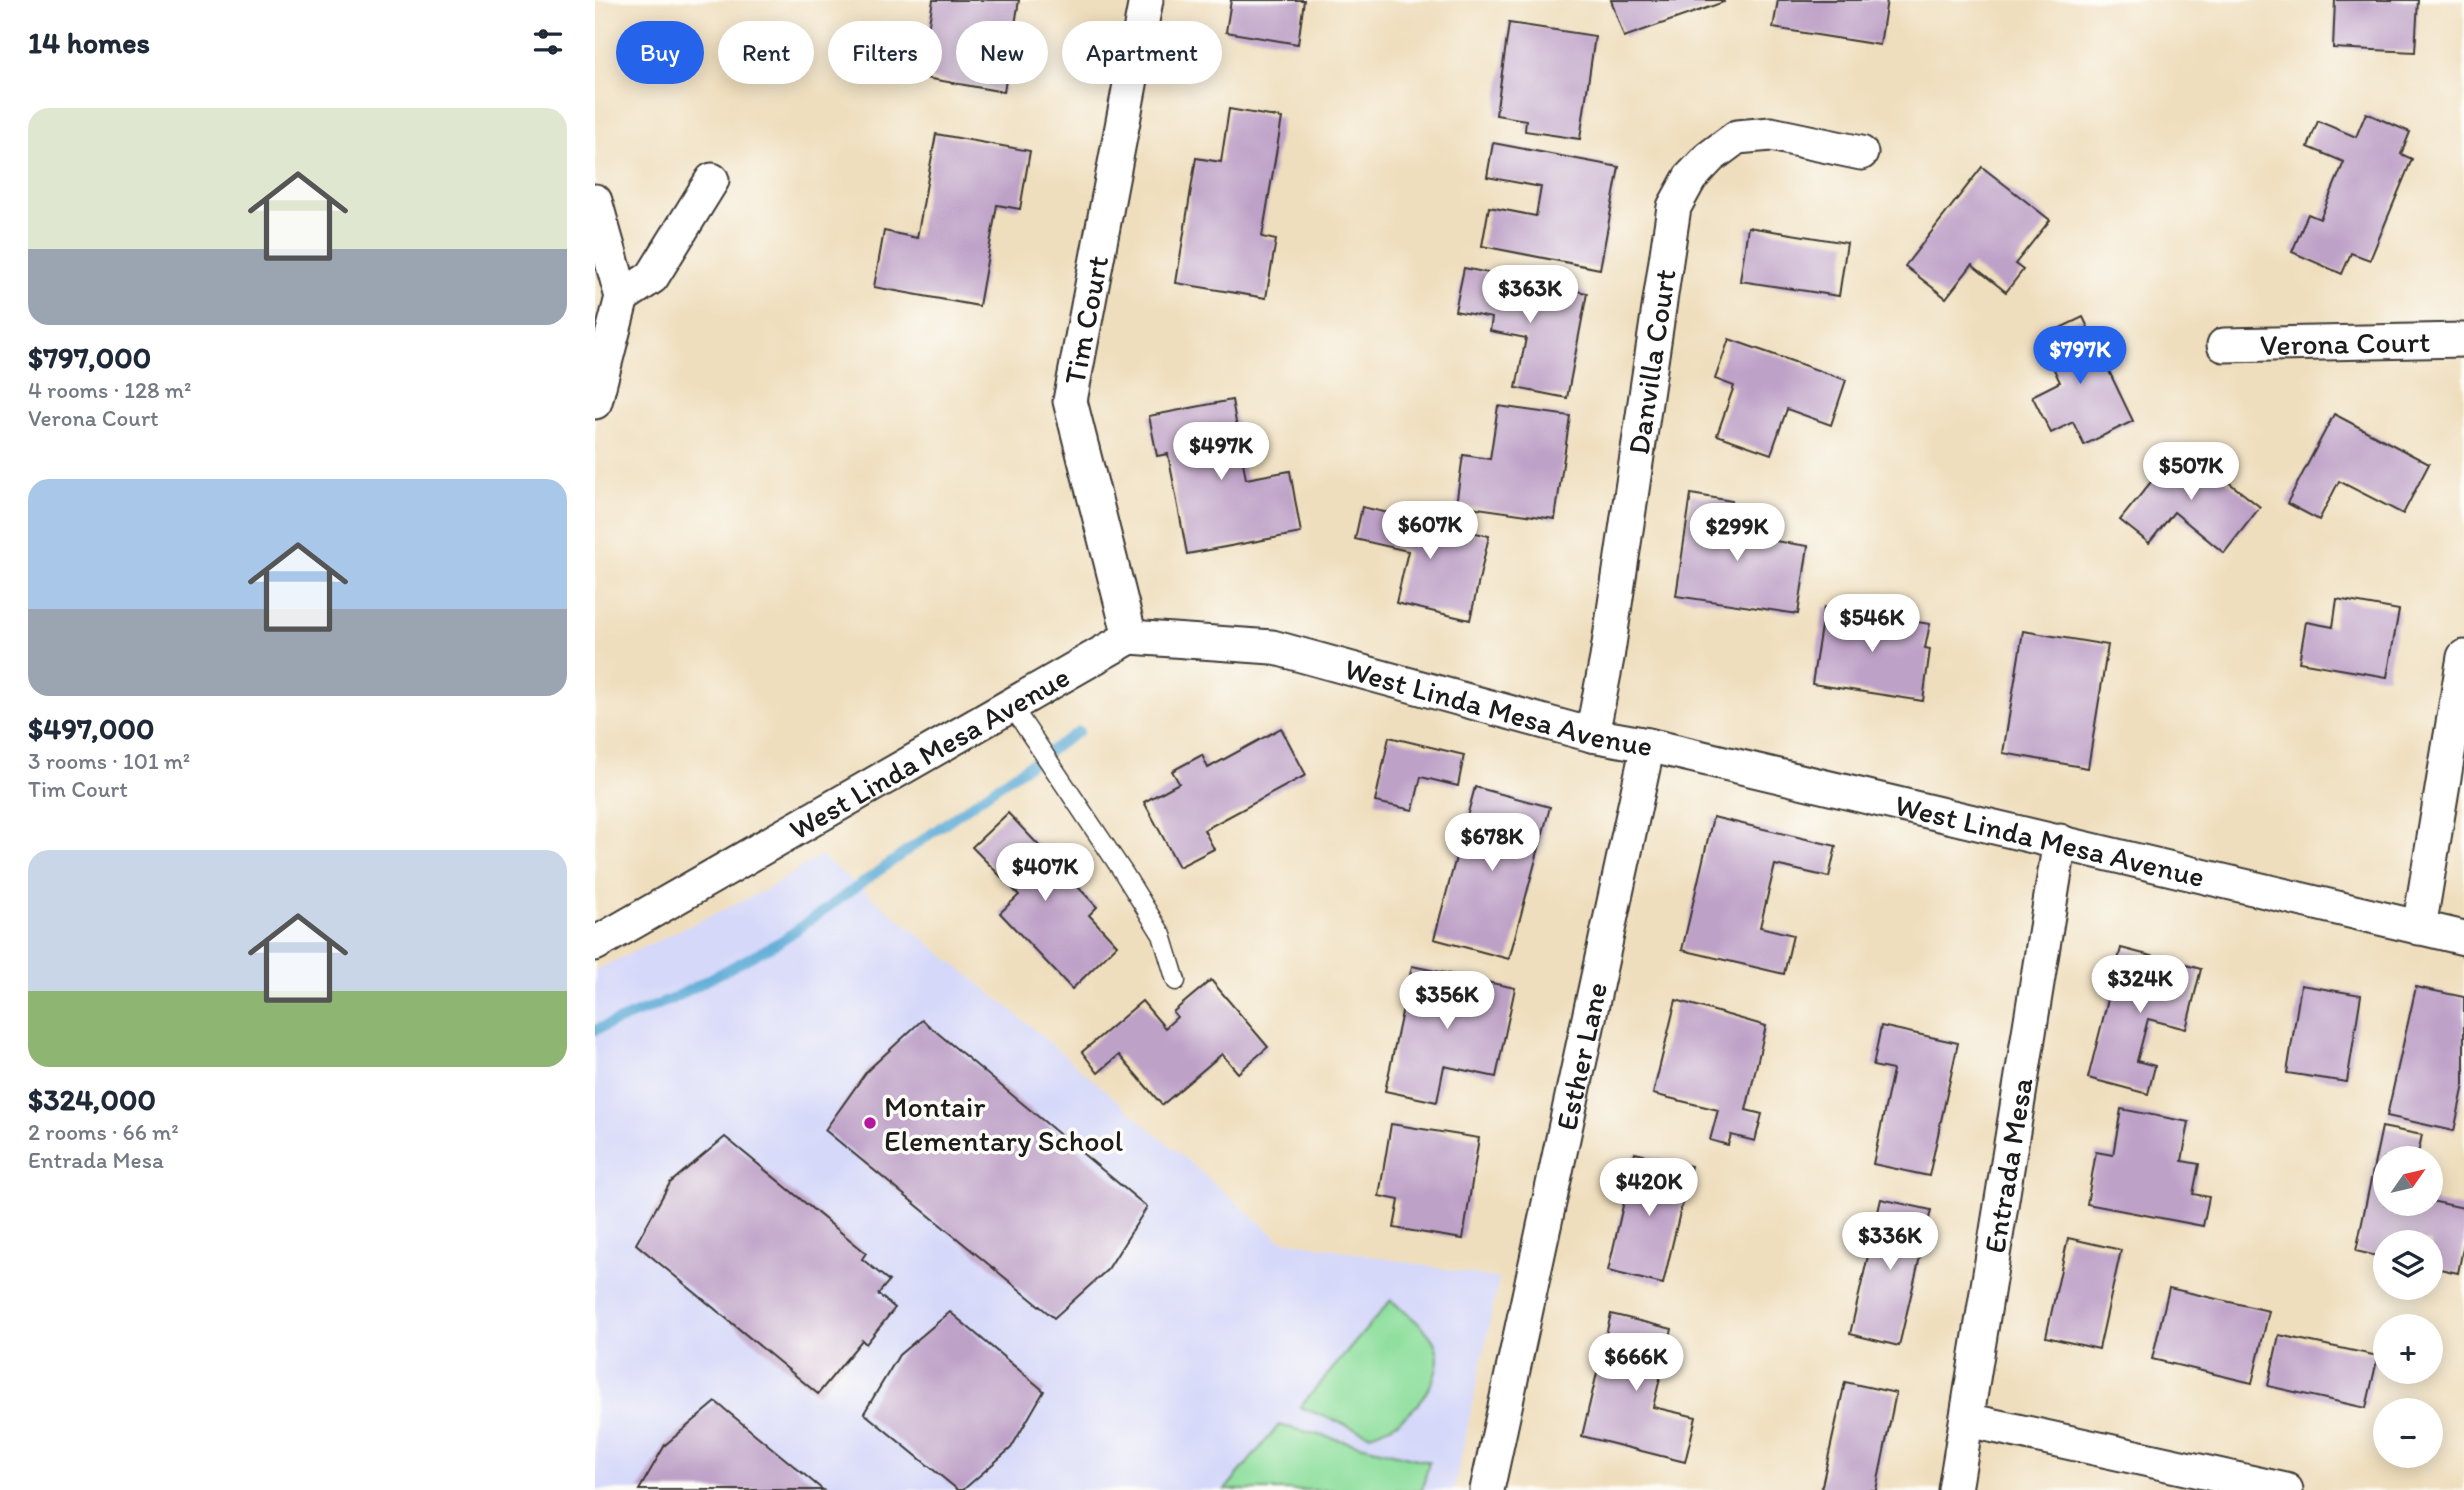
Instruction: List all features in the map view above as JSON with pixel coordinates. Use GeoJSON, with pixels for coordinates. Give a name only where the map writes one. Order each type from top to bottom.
{"type":"FeatureCollection","features":[{"type":"Feature","properties":{"kind":"street","name":"Tim Court"},"geometry":{"type":"LineString","coordinates":[[1130,638],[1070,401],[1146,0]]}},
{"type":"Feature","properties":{"kind":"street","name":"Danvilla Court"},"geometry":{"type":"LineString","coordinates":[[1592,735],[1607,658],[1674,207],[1690,178],[1710,157],[1737,137],[1771,134],[1860,153]]}},
{"type":"Feature","properties":{"kind":"street"},"geometry":{"type":"LineString","coordinates":[[622,297],[652,277],[712,180]]}},
{"type":"Feature","properties":{"kind":"street"},"geometry":{"type":"LineString","coordinates":[[595,201],[622,297],[595,402]]}},
{"type":"Feature","properties":{"kind":"street","name":"Verona Court"},"geometry":{"type":"LineString","coordinates":[[2224,345],[2464,340]]}},
{"type":"Feature","properties":{"kind":"street","name":"West Linda Mesa Avenue"},"geometry":{"type":"LineString","coordinates":[[595,944],[1130,638],[1272,647],[1592,735],[1648,745],[2464,938]]}},
{"type":"Feature","properties":{"kind":"street"},"geometry":{"type":"LineString","coordinates":[[2419,928],[2464,657]]}},
{"type":"Feature","properties":{"kind":"street","name":"Esther Lane"},"geometry":{"type":"LineString","coordinates":[[1487,1490],[1648,745]]}},
{"type":"Feature","properties":{"kind":"street","name":"Entrada Mesa"},"geometry":{"type":"LineString","coordinates":[[1955,1490],[2060,841]]}},
{"type":"Feature","properties":{"kind":"street"},"geometry":{"type":"LineString","coordinates":[[1966,1420],[2286,1490]]}},
{"type":"Feature","properties":{"kind":"lane"},"geometry":{"type":"LineString","coordinates":[[1011,705],[1162,934],[1176,981]]}},
{"type":"Feature","properties":{"kind":"shaded area","name":"Montair Elementary School"},"geometry":{"type":"Polygon","coordinates":[[[820,855],[1009,1008],[1279,1239],[1499,1279],[1454,1490],[595,1490],[595,970],[771,887],[820,855]]]}},
{"type":"Feature","properties":{"kind":"green space"},"geometry":{"type":"Polygon","coordinates":[[[1391,1300],[1425,1330],[1434,1342],[1437,1353],[1435,1375],[1416,1406],[1396,1423],[1369,1434],[1300,1407],[1391,1300]]]}},
{"type":"Feature","properties":{"kind":"green space"},"geometry":{"type":"Polygon","coordinates":[[[1279,1425],[1429,1462],[1422,1490],[1225,1490],[1279,1425]]]}},
{"type":"Feature","properties":{"kind":"building"},"geometry":{"type":"Polygon","coordinates":[[[933,0],[1019,0],[1016,21],[956,21],[956,83],[942,81],[942,21],[929,21],[933,0]]]}},
{"type":"Feature","properties":{"kind":"building"},"geometry":{"type":"Polygon","coordinates":[[[1231,0],[1304,0],[1298,44],[1226,32],[1231,0]]]}},
{"type":"Feature","properties":{"kind":"building"},"geometry":{"type":"Polygon","coordinates":[[[1611,0],[1723,0],[1724,2],[1624,37],[1611,0]]]}},
{"type":"Feature","properties":{"kind":"building"},"geometry":{"type":"Polygon","coordinates":[[[1778,0],[1887,0],[1880,45],[1773,28],[1778,0]]]}},
{"type":"Feature","properties":{"kind":"building"},"geometry":{"type":"Polygon","coordinates":[[[2335,0],[2418,0],[2415,52],[2333,48],[2335,0]]]}},
{"type":"Feature","properties":{"kind":"building"},"geometry":{"type":"Polygon","coordinates":[[[1509,23],[1595,36],[1580,139],[1525,131],[1526,120],[1496,115],[1509,23]]]}},
{"type":"Feature","properties":{"kind":"building"},"geometry":{"type":"Polygon","coordinates":[[[959,84],[1005,84],[1004,92],[959,84]]]}},
{"type":"Feature","properties":{"kind":"building"},"geometry":{"type":"Polygon","coordinates":[[[1229,109],[1282,118],[1262,237],[1276,240],[1266,298],[1176,283],[1196,158],[1221,162],[1229,109]]]}},
{"type":"Feature","properties":{"kind":"building"},"geometry":{"type":"Polygon","coordinates":[[[2366,113],[2410,132],[2401,154],[2412,159],[2370,260],[2351,253],[2342,274],[2292,252],[2308,214],[2320,219],[2344,162],[2308,147],[2318,121],[2356,137],[2366,113]]]}},
{"type":"Feature","properties":{"kind":"building"},"geometry":{"type":"Polygon","coordinates":[[[936,134],[1030,151],[1020,209],[997,205],[979,306],[874,287],[884,231],[917,238],[936,134]]]}},
{"type":"Feature","properties":{"kind":"building"},"geometry":{"type":"Polygon","coordinates":[[[1493,143],[1619,167],[1600,269],[1482,246],[1489,207],[1536,216],[1541,187],[1487,177],[1493,143]]]}},
{"type":"Feature","properties":{"kind":"building"},"geometry":{"type":"Polygon","coordinates":[[[1982,167],[2050,220],[2015,264],[2023,270],[2006,292],[1972,265],[1946,298],[1905,266],[1982,167]]]}},
{"type":"Feature","properties":{"kind":"building"},"geometry":{"type":"Polygon","coordinates":[[[1748,227],[1847,243],[1839,296],[1740,281],[1748,227]]]}},
{"type":"Feature","properties":{"kind":"building"},"geometry":{"type":"Polygon","coordinates":[[[1464,268],[1587,293],[1567,398],[1516,388],[1526,338],[1490,331],[1492,318],[1455,311],[1464,268]]]}},
{"type":"Feature","properties":{"kind":"building"},"geometry":{"type":"Polygon","coordinates":[[[2083,317],[2133,421],[2084,445],[2073,422],[2051,433],[2032,396],[2060,382],[2039,338],[2083,317]]]}},
{"type":"Feature","properties":{"kind":"building"},"geometry":{"type":"Polygon","coordinates":[[[1729,339],[1846,380],[1831,425],[1787,409],[1771,454],[1717,435],[1734,386],[1715,379],[1729,339]]]}},
{"type":"Feature","properties":{"kind":"building"},"geometry":{"type":"Polygon","coordinates":[[[1232,400],[1246,479],[1290,471],[1301,533],[1187,554],[1168,454],[1157,456],[1149,416],[1232,400]]]}},
{"type":"Feature","properties":{"kind":"building"},"geometry":{"type":"Polygon","coordinates":[[[1498,406],[1570,416],[1555,519],[1456,505],[1463,455],[1490,459],[1498,406]]]}},
{"type":"Feature","properties":{"kind":"building"},"geometry":{"type":"Polygon","coordinates":[[[2334,414],[2429,464],[2403,514],[2339,481],[2319,520],[2287,503],[2334,414]]]}},
{"type":"Feature","properties":{"kind":"building"},"geometry":{"type":"Polygon","coordinates":[[[2181,445],[2260,507],[2224,553],[2174,512],[2149,543],[2120,520],[2181,445]]]}},
{"type":"Feature","properties":{"kind":"building"},"geometry":{"type":"Polygon","coordinates":[[[1691,494],[1732,501],[1728,534],[1808,546],[1798,614],[1676,596],[1691,494]]]}},
{"type":"Feature","properties":{"kind":"building"},"geometry":{"type":"Polygon","coordinates":[[[1362,507],[1489,536],[1470,620],[1396,603],[1408,551],[1355,539],[1362,507]]]}},
{"type":"Feature","properties":{"kind":"building"},"geometry":{"type":"Polygon","coordinates":[[[2337,599],[2399,610],[2387,677],[2299,662],[2306,622],[2333,627],[2337,599]]]}},
{"type":"Feature","properties":{"kind":"building"},"geometry":{"type":"Polygon","coordinates":[[[1824,607],[1930,624],[1925,648],[1930,649],[1923,701],[1812,684],[1824,607]]]}},
{"type":"Feature","properties":{"kind":"building"},"geometry":{"type":"Polygon","coordinates":[[[2023,631],[2108,645],[2088,768],[2003,753],[2023,631]]]}},
{"type":"Feature","properties":{"kind":"building"},"geometry":{"type":"Polygon","coordinates":[[[1281,728],[1306,775],[1204,830],[1214,849],[1179,867],[1144,802],[1179,783],[1172,771],[1202,755],[1208,768],[1281,728]]]}},
{"type":"Feature","properties":{"kind":"building"},"geometry":{"type":"Polygon","coordinates":[[[1389,737],[1464,755],[1458,786],[1421,777],[1413,810],[1375,802],[1389,737]]]}},
{"type":"Feature","properties":{"kind":"building"},"geometry":{"type":"Polygon","coordinates":[[[1475,787],[1550,807],[1509,959],[1434,939],[1475,787]]]}},
{"type":"Feature","properties":{"kind":"building"},"geometry":{"type":"Polygon","coordinates":[[[1008,813],[1097,907],[1089,915],[1117,945],[1072,989],[1000,913],[1019,895],[972,847],[1008,813]]]}},
{"type":"Feature","properties":{"kind":"building"},"geometry":{"type":"Polygon","coordinates":[[[1713,817],[1836,846],[1829,877],[1775,865],[1760,927],[1793,935],[1784,974],[1682,950],[1713,817]]]}},
{"type":"Feature","properties":{"kind":"building"},"geometry":{"type":"Polygon","coordinates":[[[2121,948],[2201,969],[2186,1029],[2148,1019],[2137,1061],[2155,1066],[2148,1094],[2088,1078],[2121,948]]]}},
{"type":"Feature","properties":{"kind":"building"},"geometry":{"type":"Polygon","coordinates":[[[1412,966],[1515,988],[1496,1077],[1444,1066],[1437,1102],[1385,1091],[1412,966]]]}},
{"type":"Feature","properties":{"kind":"building"},"geometry":{"type":"Polygon","coordinates":[[[1211,980],[1268,1047],[1238,1073],[1222,1054],[1162,1105],[1119,1055],[1098,1073],[1082,1052],[1142,1001],[1165,1028],[1177,1017],[1173,1012],[1211,980]]]}},
{"type":"Feature","properties":{"kind":"building"},"geometry":{"type":"Polygon","coordinates":[[[2301,985],[2361,995],[2347,1082],[2287,1073],[2301,985]]]}},
{"type":"Feature","properties":{"kind":"building"},"geometry":{"type":"Polygon","coordinates":[[[2416,987],[2464,997],[2464,1085],[2454,1131],[2387,1116],[2416,987]]]}},
{"type":"Feature","properties":{"kind":"building"},"geometry":{"type":"Polygon","coordinates":[[[1676,1000],[1766,1026],[1746,1110],[1762,1114],[1755,1141],[1731,1135],[1728,1145],[1710,1140],[1718,1110],[1653,1094],[1676,1000]]]}},
{"type":"Feature","properties":{"kind":"building"},"geometry":{"type":"Polygon","coordinates":[[[922,1020],[1147,1207],[1108,1269],[1054,1318],[825,1130],[867,1071],[922,1020]]]}},
{"type":"Feature","properties":{"kind":"building"},"geometry":{"type":"Polygon","coordinates":[[[1881,1026],[1958,1043],[1929,1176],[1873,1164],[1893,1070],[1873,1066],[1881,1026]]]}},
{"type":"Feature","properties":{"kind":"building"},"geometry":{"type":"Polygon","coordinates":[[[2121,1109],[2189,1122],[2182,1161],[2199,1164],[2193,1194],[2209,1197],[2203,1226],[2087,1204],[2096,1152],[2113,1155],[2121,1109]]]}},
{"type":"Feature","properties":{"kind":"building"},"geometry":{"type":"Polygon","coordinates":[[[1391,1124],[1479,1138],[1463,1239],[1394,1228],[1399,1200],[1379,1196],[1391,1124]]]}},
{"type":"Feature","properties":{"kind":"building"},"geometry":{"type":"Polygon","coordinates":[[[2382,1127],[2422,1135],[2420,1146],[2378,1146],[2382,1127]]]}},
{"type":"Feature","properties":{"kind":"building"},"geometry":{"type":"Polygon","coordinates":[[[725,1137],[866,1253],[862,1259],[889,1281],[878,1294],[895,1308],[866,1344],[862,1340],[818,1394],[636,1244],[670,1183],[725,1137]]]}},
{"type":"Feature","properties":{"kind":"building"},"geometry":{"type":"Polygon","coordinates":[[[1635,1153],[1691,1166],[1663,1284],[1608,1271],[1635,1153]]]}},
{"type":"Feature","properties":{"kind":"building"},"geometry":{"type":"Polygon","coordinates":[[[2373,1170],[2373,1216],[2443,1216],[2443,1204],[2464,1208],[2464,1243],[2458,1273],[2443,1270],[2443,1230],[2373,1230],[2373,1255],[2356,1251],[2373,1170]]]}},
{"type":"Feature","properties":{"kind":"building"},"geometry":{"type":"Polygon","coordinates":[[[1881,1199],[1931,1210],[1899,1346],[1850,1334],[1881,1199]]]}},
{"type":"Feature","properties":{"kind":"building"},"geometry":{"type":"Polygon","coordinates":[[[2068,1238],[2121,1250],[2099,1349],[2046,1337],[2068,1238]]]}},
{"type":"Feature","properties":{"kind":"building"},"geometry":{"type":"Polygon","coordinates":[[[2169,1288],[2269,1311],[2252,1383],[2152,1359],[2169,1288]]]}},
{"type":"Feature","properties":{"kind":"building"},"geometry":{"type":"Polygon","coordinates":[[[950,1312],[1044,1391],[1011,1448],[963,1490],[958,1490],[864,1413],[899,1355],[950,1312]]]}},
{"type":"Feature","properties":{"kind":"building"},"geometry":{"type":"Polygon","coordinates":[[[1611,1314],[1672,1329],[1653,1407],[1696,1417],[1685,1462],[1582,1436],[1611,1314]]]}},
{"type":"Feature","properties":{"kind":"building"},"geometry":{"type":"Polygon","coordinates":[[[2279,1335],[2373,1355],[2373,1378],[2366,1408],[2268,1386],[2279,1335]]]}},
{"type":"Feature","properties":{"kind":"building"},"geometry":{"type":"Polygon","coordinates":[[[1845,1382],[1896,1393],[1876,1490],[1821,1490],[1845,1382]]]}},
{"type":"Feature","properties":{"kind":"building"},"geometry":{"type":"Polygon","coordinates":[[[716,1402],[823,1490],[639,1490],[665,1445],[716,1402]]]}},
{"type":"Feature","properties":{"kind":"waterway"},"geometry":{"type":"LineString","coordinates":[[595,1030],[670,1000],[781,941],[1079,731]]}},
{"type":"Feature","properties":{"kind":"place","name":"Montair Elementary School"},"geometry":{"type":"Point","coordinates":[870,1123]}}]}
